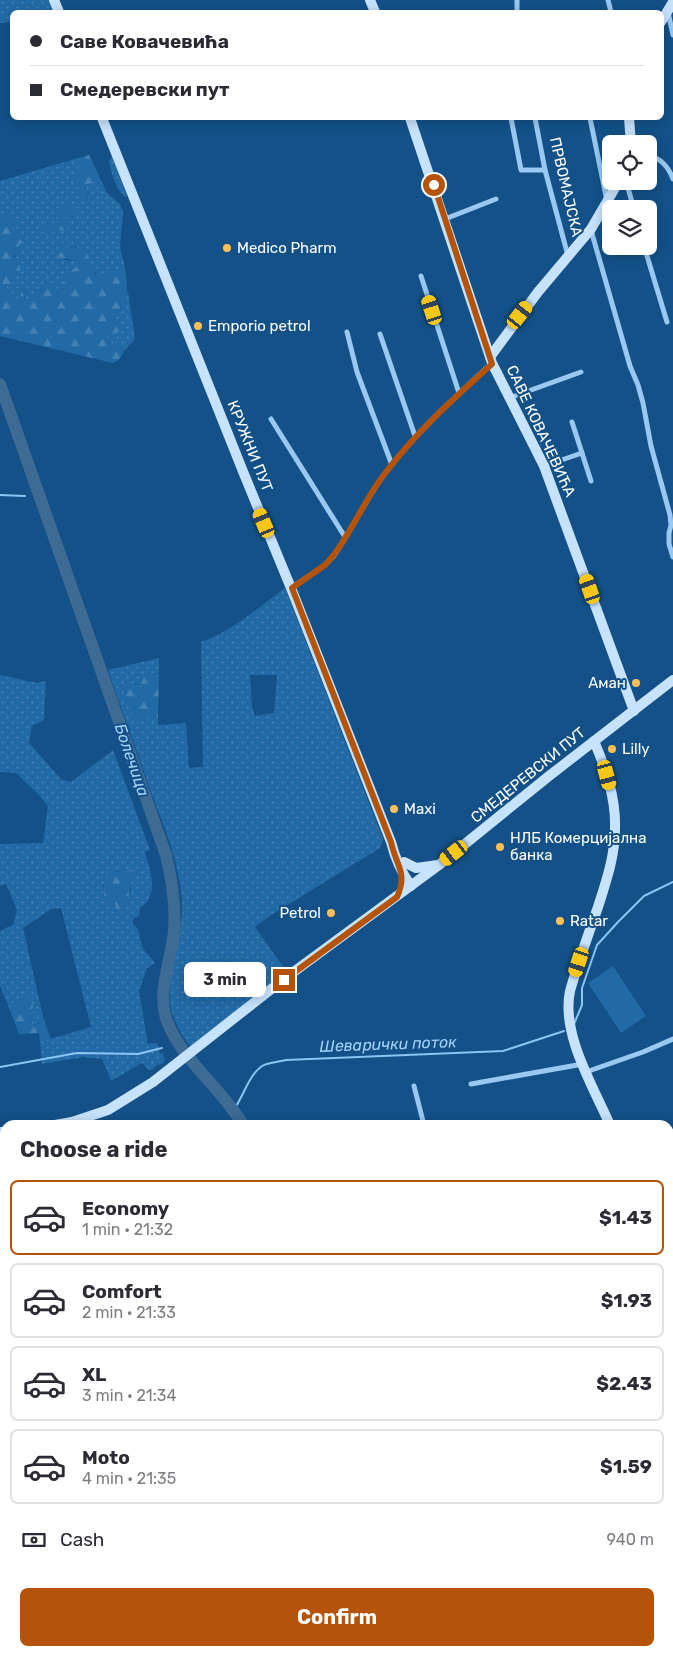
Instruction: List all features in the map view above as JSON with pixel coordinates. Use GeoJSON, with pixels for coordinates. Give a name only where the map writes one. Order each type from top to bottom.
{"type":"FeatureCollection","features":[{"type":"Feature","properties":{"kind":"main road"},"geometry":{"type":"LineString","coordinates":[[664,18],[673,2]]}},
{"type":"Feature","properties":{"kind":"main road","name":"КРУЖНИ ПУТ"},"geometry":{"type":"LineString","coordinates":[[103,120],[244,474],[292,588],[394,854],[414,884]]}},
{"type":"Feature","properties":{"kind":"main road","name":"САВЕ КОВАЧЕВИЋА"},"geometry":{"type":"LineString","coordinates":[[411,120],[491,360],[544,466],[634,711]]}},
{"type":"Feature","properties":{"kind":"main road"},"geometry":{"type":"LineString","coordinates":[[629,120],[630,135]]}},
{"type":"Feature","properties":{"kind":"main road"},"geometry":{"type":"LineString","coordinates":[[568,256],[591,229],[602,212]]}},
{"type":"Feature","properties":{"kind":"main road","name":"ПРВОМАЈСКА"},"geometry":{"type":"LineString","coordinates":[[491,360],[512,326],[568,256]]}},
{"type":"Feature","properties":{"kind":"main road","name":"СМЕДЕРЕВСКИ ПУТ"},"geometry":{"type":"LineString","coordinates":[[74,1120],[120,1104],[148,1086],[306,963],[439,865],[673,680]]}},
{"type":"Feature","properties":{"kind":"main road"},"geometry":{"type":"LineString","coordinates":[[594,741],[604,764],[610,786],[614,811],[614,845],[605,886],[569,998],[569,1020],[585,1068],[608,1120]]}},
{"type":"Feature","properties":{"kind":"main road"},"geometry":{"type":"LineString","coordinates":[[397,897],[402,884],[402,866],[416,868],[439,865]]}},
{"type":"Feature","properties":{"kind":"street"},"geometry":{"type":"LineString","coordinates":[[668,12],[673,35]]}},
{"type":"Feature","properties":{"kind":"street"},"geometry":{"type":"LineString","coordinates":[[511,120],[521,170],[545,170]]}},
{"type":"Feature","properties":{"kind":"street","name":"ПРВОМАЈСКА"},"geometry":{"type":"LineString","coordinates":[[535,120],[545,170],[568,256]]}},
{"type":"Feature","properties":{"kind":"street"},"geometry":{"type":"LineString","coordinates":[[590,120],[606,200]]}},
{"type":"Feature","properties":{"kind":"street"},"geometry":{"type":"LineString","coordinates":[[657,159],[663,162],[673,179]]}},
{"type":"Feature","properties":{"kind":"street"},"geometry":{"type":"LineString","coordinates":[[445,219],[496,199]]}},
{"type":"Feature","properties":{"kind":"street"},"geometry":{"type":"LineString","coordinates":[[591,229],[630,366],[643,403],[651,446],[672,525],[669,533],[669,544],[673,556]]}},
{"type":"Feature","properties":{"kind":"street"},"geometry":{"type":"LineString","coordinates":[[647,255],[667,322]]}},
{"type":"Feature","properties":{"kind":"street"},"geometry":{"type":"LineString","coordinates":[[421,276],[459,393]]}},
{"type":"Feature","properties":{"kind":"street"},"geometry":{"type":"LineString","coordinates":[[347,332],[357,372],[392,464]]}},
{"type":"Feature","properties":{"kind":"street"},"geometry":{"type":"LineString","coordinates":[[380,334],[415,436]]}},
{"type":"Feature","properties":{"kind":"street","name":"ПРВОМАЈСКА"},"geometry":{"type":"LineString","coordinates":[[292,588],[325,565],[333,556],[372,492],[392,464],[415,436],[491,360]]}},
{"type":"Feature","properties":{"kind":"street"},"geometry":{"type":"LineString","coordinates":[[509,398],[581,372]]}},
{"type":"Feature","properties":{"kind":"street"},"geometry":{"type":"LineString","coordinates":[[271,419],[345,537]]}},
{"type":"Feature","properties":{"kind":"street"},"geometry":{"type":"LineString","coordinates":[[572,422],[591,481]]}},
{"type":"Feature","properties":{"kind":"street"},"geometry":{"type":"LineString","coordinates":[[544,466],[582,453]]}},
{"type":"Feature","properties":{"kind":"street"},"geometry":{"type":"LineString","coordinates":[[471,1084],[585,1068],[643,1052],[673,1039]]}},
{"type":"Feature","properties":{"kind":"street"},"geometry":{"type":"LineString","coordinates":[[414,1086],[423,1120]]}},
{"type":"Feature","properties":{"kind":"green space"},"geometry":{"type":"Polygon","coordinates":[[[0,0],[49,0],[53,10],[10,10],[10,22],[0,23],[0,0]]]}},
{"type":"Feature","properties":{"kind":"green space"},"geometry":{"type":"Polygon","coordinates":[[[89,155],[99,176],[96,181],[85,185],[84,188],[87,191],[88,198],[84,200],[74,177],[79,173],[78,164],[85,156],[89,155]]]}},
{"type":"Feature","properties":{"kind":"green space"},"geometry":{"type":"Polygon","coordinates":[[[85,156],[79,173],[87,200],[85,184],[96,181],[99,176],[107,193],[120,204],[123,212],[120,247],[125,267],[123,266],[118,271],[114,269],[109,270],[97,276],[76,246],[60,250],[65,260],[80,263],[56,294],[42,286],[41,293],[28,301],[24,299],[27,290],[23,288],[19,299],[11,299],[6,286],[20,265],[15,259],[15,235],[1,217],[0,227],[0,181],[85,156]]]}},
{"type":"Feature","properties":{"kind":"green space"},"geometry":{"type":"Polygon","coordinates":[[[112,157],[127,196],[125,197],[116,185],[112,174],[109,160],[112,157]]]}},
{"type":"Feature","properties":{"kind":"green space"},"geometry":{"type":"Polygon","coordinates":[[[69,204],[73,204],[74,214],[71,217],[65,218],[69,225],[67,230],[57,229],[51,233],[47,232],[45,229],[48,224],[53,223],[55,226],[60,224],[61,219],[56,216],[57,212],[64,210],[69,204]]]}},
{"type":"Feature","properties":{"kind":"green space"},"geometry":{"type":"Polygon","coordinates":[[[5,213],[14,219],[11,231],[22,239],[18,246],[19,251],[14,255],[20,265],[20,270],[14,273],[13,283],[6,286],[12,292],[11,299],[13,300],[19,299],[23,288],[26,287],[24,299],[28,301],[36,292],[41,293],[44,281],[53,283],[55,287],[52,290],[56,294],[69,274],[79,266],[80,263],[77,261],[58,257],[57,253],[60,250],[58,246],[60,242],[64,243],[67,248],[82,248],[88,255],[96,276],[108,272],[110,263],[118,271],[123,266],[125,267],[126,298],[115,314],[115,321],[121,328],[120,331],[111,336],[107,335],[108,343],[121,345],[124,350],[116,362],[113,363],[0,336],[0,217],[5,213]]]}},
{"type":"Feature","properties":{"kind":"green space"},"geometry":{"type":"Polygon","coordinates":[[[128,291],[135,339],[124,351],[122,347],[108,343],[107,335],[121,328],[115,321],[115,314],[121,309],[128,291]]]}},
{"type":"Feature","properties":{"kind":"green space"},"geometry":{"type":"Polygon","coordinates":[[[285,588],[383,839],[380,848],[268,917],[255,927],[287,972],[190,1047],[172,1013],[170,1002],[171,976],[182,912],[180,881],[167,835],[108,670],[159,658],[159,674],[146,675],[140,685],[134,683],[152,715],[158,716],[158,725],[186,723],[189,768],[203,767],[201,642],[224,632],[285,588]],[[250,675],[252,706],[255,716],[274,713],[277,675],[250,675]]]}},
{"type":"Feature","properties":{"kind":"green space"},"geometry":{"type":"Polygon","coordinates":[[[148,673],[159,674],[158,716],[152,715],[144,720],[132,714],[132,706],[125,698],[123,686],[126,683],[140,685],[148,673]]]}},
{"type":"Feature","properties":{"kind":"green space"},"geometry":{"type":"Polygon","coordinates":[[[0,675],[37,683],[46,681],[44,720],[32,726],[29,743],[61,779],[71,782],[113,750],[150,850],[145,852],[151,874],[152,890],[146,903],[140,908],[139,916],[134,918],[132,923],[138,931],[143,948],[155,963],[147,968],[139,991],[148,1044],[157,1043],[160,1054],[163,1053],[165,1060],[155,1066],[153,1070],[149,1070],[142,1063],[111,1081],[102,1059],[83,1057],[42,1064],[40,1042],[91,1027],[61,908],[51,909],[23,928],[43,1017],[41,1022],[35,1025],[31,1024],[33,1007],[27,997],[8,1005],[0,986],[0,931],[13,925],[17,910],[6,884],[0,886],[0,844],[43,843],[48,806],[16,773],[0,772],[0,675]],[[134,870],[111,872],[103,886],[103,895],[115,904],[116,913],[125,907],[126,899],[131,891],[130,881],[134,870]]]}},
{"type":"Feature","properties":{"kind":"green space"},"geometry":{"type":"Polygon","coordinates":[[[134,870],[138,874],[130,881],[128,898],[121,915],[116,913],[115,904],[107,902],[103,890],[104,886],[111,872],[134,870]]]}},
{"type":"Feature","properties":{"kind":"green space"},"geometry":{"type":"Polygon","coordinates":[[[613,966],[646,1016],[621,1033],[588,983],[613,966]]]}},
{"type":"Feature","properties":{"kind":"green space"},"geometry":{"type":"Polygon","coordinates":[[[27,997],[31,998],[33,1007],[31,1023],[35,1025],[40,1023],[43,1017],[51,1040],[40,1042],[39,1033],[19,1034],[8,1005],[27,997]]]}},
{"type":"Feature","properties":{"kind":"waterway","name":"Болечица"},"geometry":{"type":"LineString","coordinates":[[0,384],[166,855],[174,901],[173,941],[163,998],[167,1021],[182,1049],[240,1120]]}},
{"type":"Feature","properties":{"kind":"waterway"},"geometry":{"type":"LineString","coordinates":[[0,495],[25,496]]}},
{"type":"Feature","properties":{"kind":"waterway","name":"Шеварички поток"},"geometry":{"type":"LineString","coordinates":[[574,1024],[582,1005],[582,988],[597,945],[644,896],[673,882]]}},
{"type":"Feature","properties":{"kind":"waterway","name":"Шеварички поток"},"geometry":{"type":"LineString","coordinates":[[234,1109],[253,1075],[262,1066],[270,1063],[286,1060],[503,1051],[564,1031]]}},
{"type":"Feature","properties":{"kind":"waterway","name":"Болечица"},"geometry":{"type":"LineString","coordinates":[[173,1044],[178,1042]]}},
{"type":"Feature","properties":{"kind":"waterway"},"geometry":{"type":"LineString","coordinates":[[0,1067],[77,1053],[138,1054],[162,1048]]}},
{"type":"Feature","properties":{"kind":"place","name":"Medico Pharm"},"geometry":{"type":"Point","coordinates":[227,248]}},
{"type":"Feature","properties":{"kind":"place","name":"Emporio petrol"},"geometry":{"type":"Point","coordinates":[198,326]}},
{"type":"Feature","properties":{"kind":"place","name":"Аман"},"geometry":{"type":"Point","coordinates":[636,683]}},
{"type":"Feature","properties":{"kind":"place","name":"Lilly"},"geometry":{"type":"Point","coordinates":[612,749]}},
{"type":"Feature","properties":{"kind":"place","name":"Maxi"},"geometry":{"type":"Point","coordinates":[394,809]}},
{"type":"Feature","properties":{"kind":"place","name":"НЛБ Комерцијална банка"},"geometry":{"type":"Point","coordinates":[500,847]}},
{"type":"Feature","properties":{"kind":"place","name":"Petrol"},"geometry":{"type":"Point","coordinates":[331,913]}},
{"type":"Feature","properties":{"kind":"place","name":"Ratar"},"geometry":{"type":"Point","coordinates":[560,921]}},
{"type":"Feature","properties":{"kind":"route"},"geometry":{"type":"LineString","coordinates":[[284,980],[397,897],[402,884],[401,870],[391,842],[292,588],[325,565],[333,556],[372,492],[415,436],[492,364],[434,185]]}}]}
